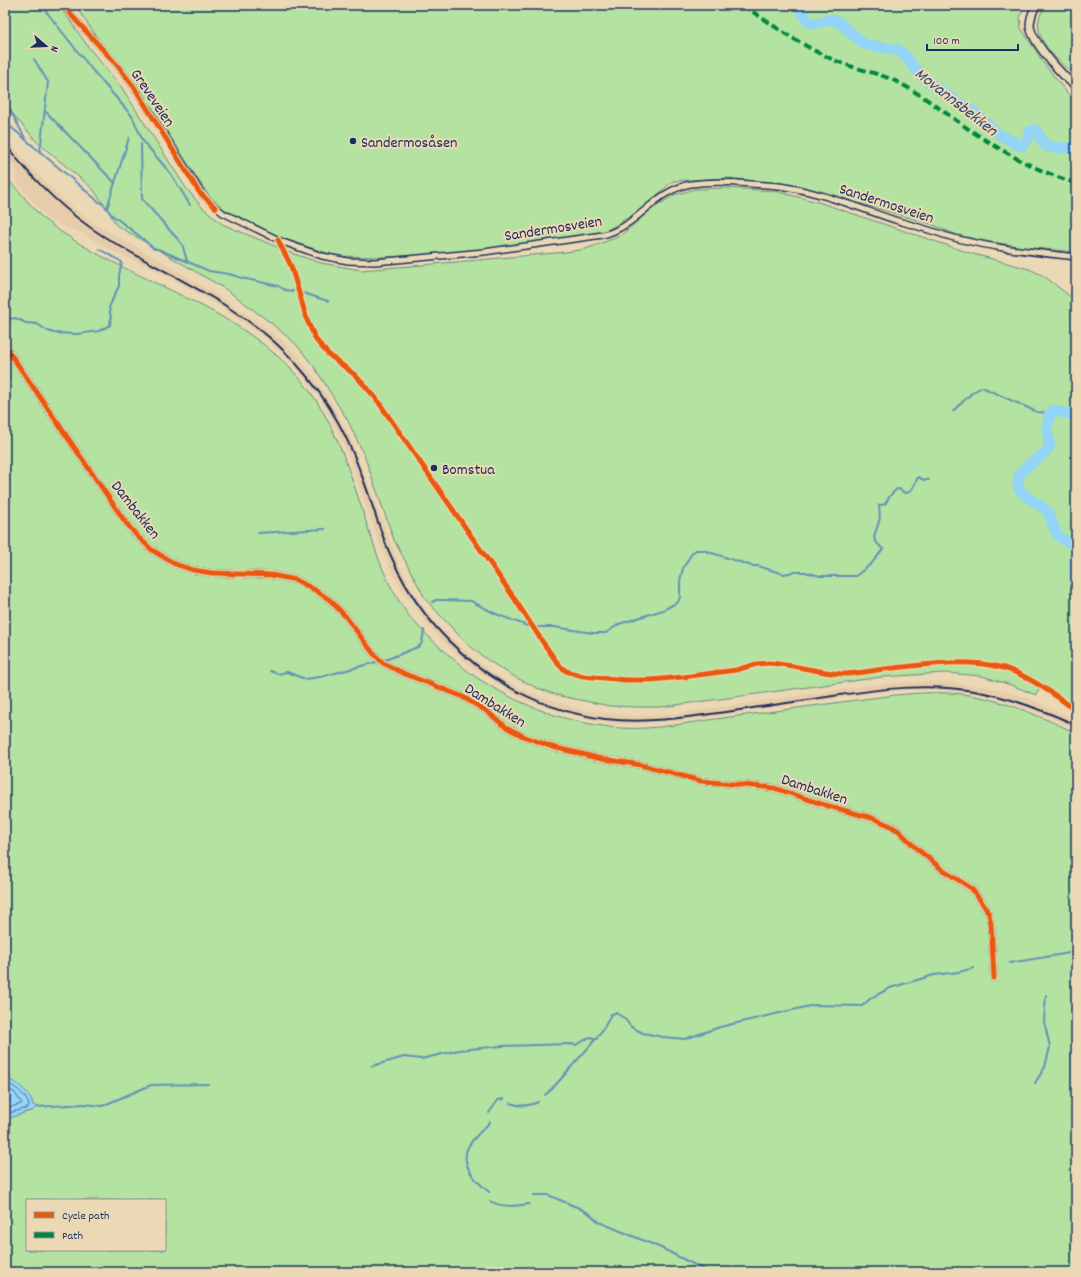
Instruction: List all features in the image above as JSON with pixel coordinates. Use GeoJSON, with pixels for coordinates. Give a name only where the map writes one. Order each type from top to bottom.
{"type":"FeatureCollection","features":[{"type":"Feature","properties":{"kind":"street","name":"Greveveien"},"geometry":{"type":"LineString","coordinates":[[65,5],[72,16],[134,87],[203,196],[224,213],[278,240]]}},
{"type":"Feature","properties":{"kind":"street"},"geometry":{"type":"LineString","coordinates":[[1036,5],[1030,26],[1032,34],[1052,61],[1076,86]]}},
{"type":"Feature","properties":{"kind":"street","name":"Sandermosveien"},"geometry":{"type":"LineString","coordinates":[[278,240],[322,256],[348,261],[365,262],[451,255],[537,245],[603,235],[616,231],[626,225],[663,194],[677,187],[699,183],[738,182],[784,187],[804,191],[851,204],[949,236],[993,246],[1076,257]]}},
{"type":"Feature","properties":{"kind":"street","name":"Dambakken"},"geometry":{"type":"LineString","coordinates":[[5,346],[126,523],[144,544],[165,559],[175,564],[202,571],[271,575],[296,580],[330,600],[346,617],[373,653],[383,663],[405,674],[461,696],[485,710],[506,727],[539,742],[578,754],[640,765],[700,781],[774,788],[825,805],[872,818],[889,825],[944,871],[971,888],[984,904],[989,914],[991,923],[994,978]]}},
{"type":"Feature","properties":{"kind":"shaded area"},"geometry":{"type":"Polygon","coordinates":[[[5,135],[23,159],[54,191],[80,213],[95,224],[184,274],[244,312],[282,340],[299,357],[327,395],[350,437],[399,564],[421,604],[437,624],[474,659],[509,682],[528,692],[579,709],[636,716],[681,713],[877,684],[934,681],[982,686],[1006,691],[1028,698],[1076,720],[1076,729],[1045,715],[1002,700],[980,694],[935,689],[880,692],[682,721],[617,724],[597,721],[558,711],[525,700],[505,689],[469,665],[446,644],[430,628],[403,592],[381,548],[343,442],[321,400],[293,364],[263,336],[216,304],[154,269],[110,250],[82,233],[48,219],[16,183],[17,170],[5,155],[5,135]]]}},
{"type":"Feature","properties":{"kind":"green space"},"geometry":{"type":"Polygon","coordinates":[[[5,5],[59,5],[89,48],[122,88],[186,188],[202,207],[222,224],[294,254],[321,263],[361,270],[586,249],[620,236],[651,210],[674,195],[695,189],[727,188],[775,191],[818,202],[970,253],[1029,269],[1044,276],[1076,301],[1076,706],[1066,701],[1043,683],[1036,695],[982,676],[945,673],[882,677],[661,707],[610,706],[560,696],[537,688],[513,676],[489,661],[467,644],[426,600],[394,540],[364,455],[348,421],[315,368],[296,344],[227,290],[116,225],[108,210],[92,188],[37,142],[5,105],[5,5]]]}},
{"type":"Feature","properties":{"kind":"green space"},"geometry":{"type":"Polygon","coordinates":[[[75,5],[1024,5],[1020,17],[1021,28],[1045,65],[1068,94],[1076,99],[1076,252],[1024,247],[985,241],[957,235],[931,224],[800,186],[728,178],[673,181],[639,211],[601,234],[504,246],[461,254],[383,257],[336,256],[284,239],[219,207],[207,193],[135,82],[99,40],[75,5]]]}},
{"type":"Feature","properties":{"kind":"green space"},"geometry":{"type":"Polygon","coordinates":[[[1045,5],[1076,5],[1076,77],[1056,59],[1041,36],[1039,19],[1045,5]]]}},
{"type":"Feature","properties":{"kind":"green space"},"geometry":{"type":"Polygon","coordinates":[[[5,177],[46,221],[107,259],[205,307],[236,325],[265,346],[292,370],[308,389],[334,432],[352,479],[382,568],[394,593],[404,609],[425,633],[465,669],[493,688],[508,696],[538,709],[570,720],[618,728],[648,728],[894,695],[954,693],[1011,705],[1076,733],[1076,1272],[5,1272],[5,1118],[32,1111],[33,1106],[32,1101],[25,1090],[5,1079],[5,177]]]}},
{"type":"Feature","properties":{"kind":"water"},"geometry":{"type":"Polygon","coordinates":[[[5,1079],[14,1082],[23,1088],[33,1105],[37,1107],[32,1111],[10,1118],[5,1118],[5,1079]]]}},
{"type":"Feature","properties":{"kind":"waterway"},"geometry":{"type":"LineString","coordinates":[[41,5],[93,71],[132,116],[143,141],[171,174],[190,205]]}},
{"type":"Feature","properties":{"kind":"waterway","name":"Movannsbekken"},"geometry":{"type":"LineString","coordinates":[[799,5],[806,19],[812,24],[830,19],[838,22],[864,44],[898,50],[906,57],[922,77],[956,101],[972,110],[997,133],[1016,144],[1022,146],[1027,140],[1030,131],[1035,130],[1047,146],[1055,148],[1076,148]]}},
{"type":"Feature","properties":{"kind":"waterway"},"geometry":{"type":"LineString","coordinates":[[34,59],[48,82],[40,152]]}},
{"type":"Feature","properties":{"kind":"waterway"},"geometry":{"type":"LineString","coordinates":[[7,104],[26,140]]}},
{"type":"Feature","properties":{"kind":"waterway"},"geometry":{"type":"LineString","coordinates":[[46,112],[115,183]]}},
{"type":"Feature","properties":{"kind":"waterway"},"geometry":{"type":"LineString","coordinates":[[5,122],[103,204],[112,215],[139,235],[154,249],[158,249],[209,271],[229,274],[293,291]]}},
{"type":"Feature","properties":{"kind":"waterway"},"geometry":{"type":"LineString","coordinates":[[107,208],[129,138]]}},
{"type":"Feature","properties":{"kind":"waterway"},"geometry":{"type":"LineString","coordinates":[[141,144],[142,199],[182,244],[187,261]]}},
{"type":"Feature","properties":{"kind":"waterway"},"geometry":{"type":"LineString","coordinates":[[5,320],[15,318],[26,323],[37,324],[54,333],[77,334],[99,331],[110,325],[111,318],[109,308],[119,286],[119,275],[122,262],[99,249]]}},
{"type":"Feature","properties":{"kind":"waterway"},"geometry":{"type":"LineString","coordinates":[[303,293],[328,301]]}},
{"type":"Feature","properties":{"kind":"waterway"},"geometry":{"type":"LineString","coordinates":[[953,411],[973,392],[982,387],[1037,412],[1050,413]]}},
{"type":"Feature","properties":{"kind":"waterway","name":"Movannsbekken"},"geometry":{"type":"LineString","coordinates":[[1076,414],[1069,414],[1054,410],[1050,413],[1047,431],[1050,446],[1043,454],[1025,468],[1019,476],[1018,483],[1022,493],[1046,510],[1058,535],[1076,546]]}},
{"type":"Feature","properties":{"kind":"waterway"},"geometry":{"type":"LineString","coordinates":[[537,627],[554,627],[593,633],[606,633],[619,624],[663,610],[678,602],[680,597],[680,581],[683,568],[692,553],[696,550],[703,550],[752,566],[758,566],[784,574],[805,572],[820,576],[856,576],[872,563],[883,549],[878,545],[874,538],[880,518],[879,505],[886,503],[897,489],[906,493],[909,492],[918,477],[924,480],[929,480]]}},
{"type":"Feature","properties":{"kind":"waterway"},"geometry":{"type":"LineString","coordinates":[[258,533],[325,529]]}},
{"type":"Feature","properties":{"kind":"waterway","name":"Movannsbekken"},"geometry":{"type":"LineString","coordinates":[[1076,557],[1074,568],[1076,584]]}},
{"type":"Feature","properties":{"kind":"waterway"},"geometry":{"type":"LineString","coordinates":[[432,602],[436,600],[471,601],[496,614],[530,627]]}},
{"type":"Feature","properties":{"kind":"waterway"},"geometry":{"type":"LineString","coordinates":[[270,671],[278,674],[287,672],[305,679],[320,677],[388,659],[420,646],[424,630]]}},
{"type":"Feature","properties":{"kind":"waterway"},"geometry":{"type":"LineString","coordinates":[[1010,963],[1076,952]]}},
{"type":"Feature","properties":{"kind":"waterway"},"geometry":{"type":"LineString","coordinates":[[545,1095],[556,1085],[594,1042],[611,1014],[616,1013],[624,1018],[631,1027],[643,1033],[685,1039],[720,1027],[814,1005],[862,1006],[871,998],[890,988],[934,975],[959,972],[974,968]]}},
{"type":"Feature","properties":{"kind":"waterway"},"geometry":{"type":"LineString","coordinates":[[1035,1083],[1045,1067],[1050,1047],[1044,1021],[1046,995]]}},
{"type":"Feature","properties":{"kind":"waterway"},"geometry":{"type":"LineString","coordinates":[[372,1066],[404,1057],[421,1059],[459,1050],[502,1046],[576,1045],[590,1037],[597,1039]]}},
{"type":"Feature","properties":{"kind":"waterway"},"geometry":{"type":"LineString","coordinates":[[37,1107],[85,1104],[102,1106],[151,1085],[208,1084]]}},
{"type":"Feature","properties":{"kind":"waterway"},"geometry":{"type":"LineString","coordinates":[[489,1113],[498,1100],[504,1099]]}},
{"type":"Feature","properties":{"kind":"waterway"},"geometry":{"type":"LineString","coordinates":[[510,1103],[524,1106],[538,1102]]}},
{"type":"Feature","properties":{"kind":"waterway"},"geometry":{"type":"LineString","coordinates":[[489,1192],[474,1178],[470,1172],[467,1166],[466,1154],[468,1147],[475,1137],[490,1122]]}},
{"type":"Feature","properties":{"kind":"waterway"},"geometry":{"type":"LineString","coordinates":[[534,1195],[548,1195],[579,1208],[590,1214],[599,1222],[659,1247],[709,1272]]}},
{"type":"Feature","properties":{"kind":"waterway"},"geometry":{"type":"LineString","coordinates":[[490,1201],[504,1206],[529,1204]]}},
{"type":"Feature","properties":{"kind":"railway"},"geometry":{"type":"LineString","coordinates":[[5,144],[38,183],[89,227],[126,250],[221,303],[265,334],[285,352],[309,379],[329,407],[346,438],[354,454],[390,554],[406,586],[426,615],[449,641],[476,665],[505,684],[536,700],[570,712],[605,719],[637,721],[701,715],[886,689],[939,687],[974,691],[1013,700],[1039,709],[1076,725]]}},
{"type":"Feature","properties":{"kind":"marked path"},"geometry":{"type":"LineString","coordinates":[[743,5],[776,28],[810,48],[834,60],[879,75],[905,86],[1008,154],[1048,173],[1076,183]]}},
{"type":"Feature","properties":{"kind":"cycle path"},"geometry":{"type":"LineString","coordinates":[[65,5],[72,16],[117,65],[134,87],[199,192],[216,208]]}},
{"type":"Feature","properties":{"kind":"cycle path"},"geometry":{"type":"LineString","coordinates":[[278,240],[291,266],[307,320],[316,340],[328,354],[355,375],[375,397],[512,595],[544,644],[559,665],[566,671],[583,676],[626,680],[651,680],[736,670],[757,664],[768,663],[843,674],[934,664],[974,663],[1000,667],[1019,674],[1060,698],[1076,711]]}},
{"type":"Feature","properties":{"kind":"cycle path"},"geometry":{"type":"LineString","coordinates":[[5,346],[126,523],[152,550],[175,564],[193,570],[212,573],[271,575],[296,580],[330,600],[346,617],[373,653],[383,663],[405,674],[461,696],[485,710],[506,727],[523,736],[552,747],[597,758],[641,765],[701,781],[774,788],[825,805],[872,818],[889,825],[899,831],[916,848],[944,871],[971,888],[983,904],[989,914],[991,923],[994,978]]}},
{"type":"Feature","properties":{"kind":"place","name":"Sandermosåsen"},"geometry":{"type":"Point","coordinates":[353,141]}},
{"type":"Feature","properties":{"kind":"place","name":"Bomstua"},"geometry":{"type":"Point","coordinates":[434,468]}}]}
